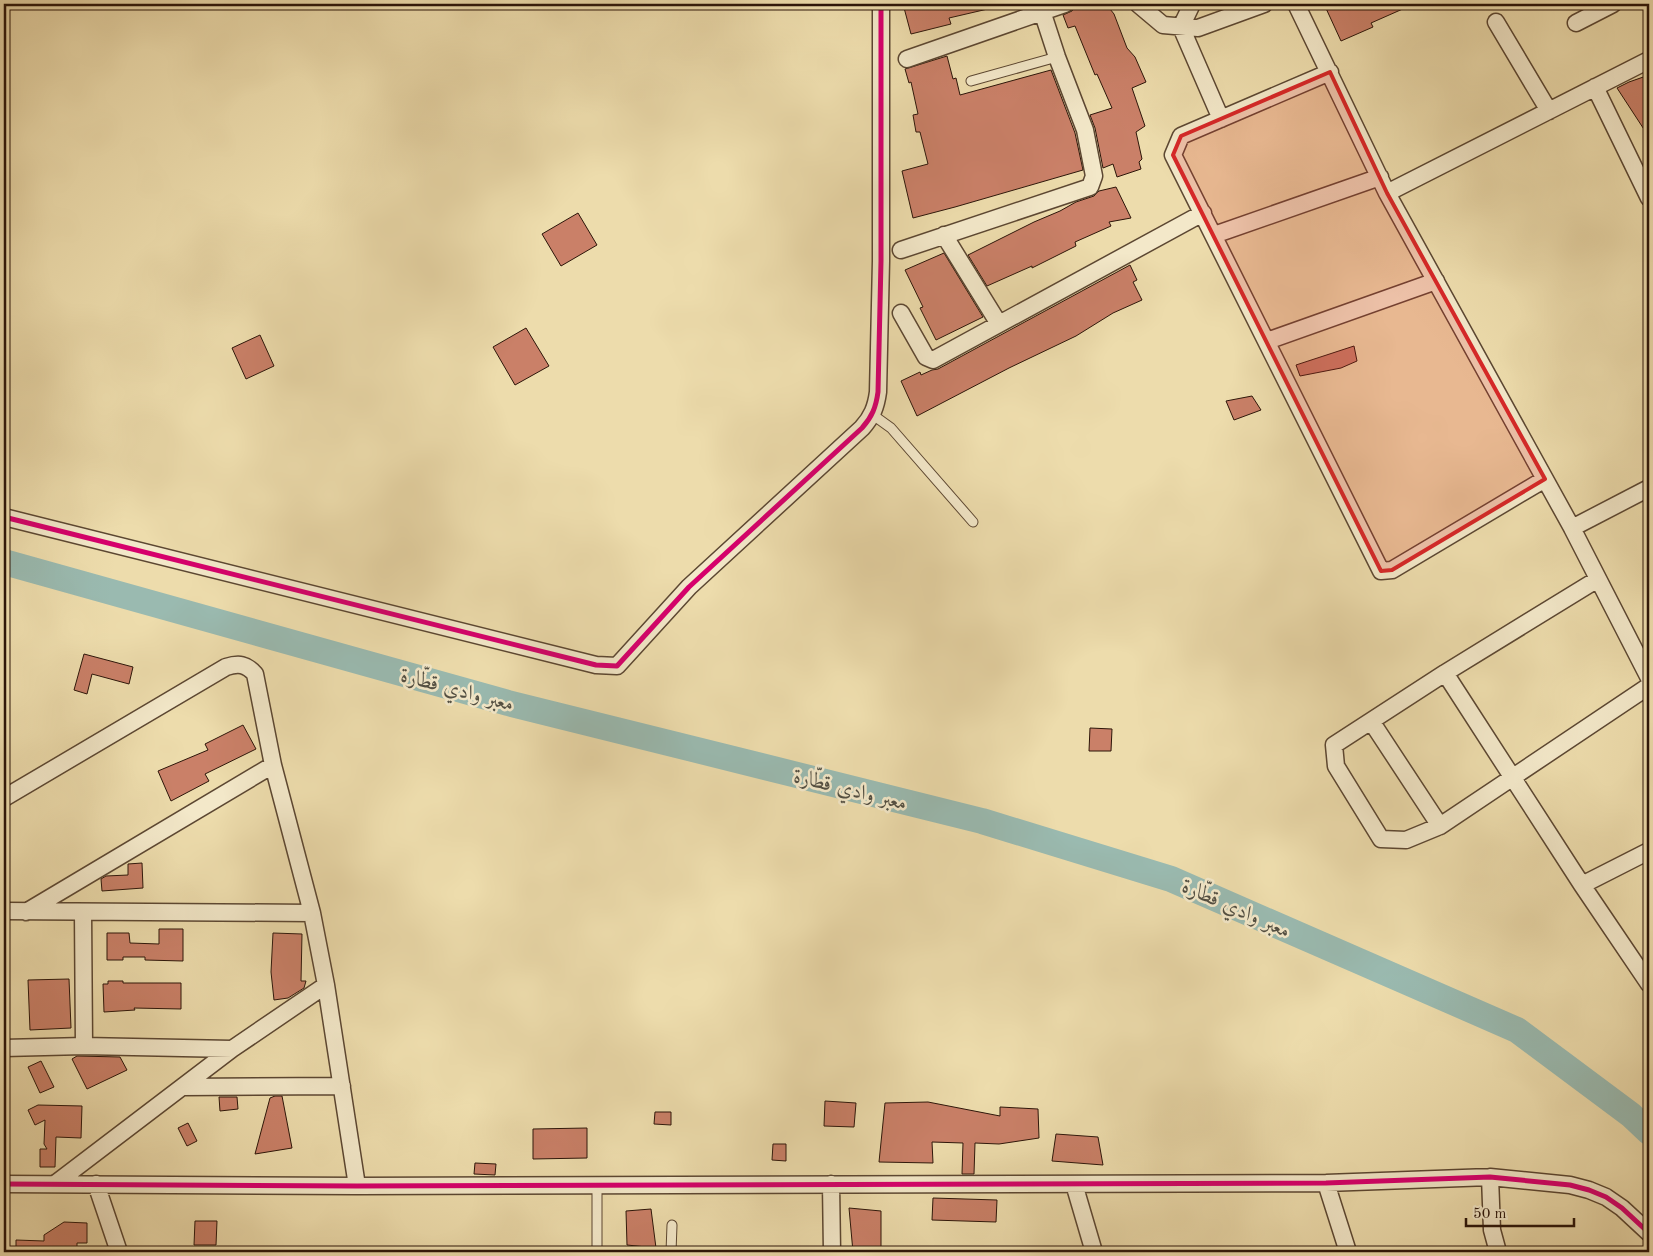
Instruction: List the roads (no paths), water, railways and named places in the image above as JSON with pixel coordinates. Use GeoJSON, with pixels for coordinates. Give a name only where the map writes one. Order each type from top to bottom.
{"type":"FeatureCollection","features":[{"type":"Feature","properties":{"kind":"street"},"geometry":{"type":"LineString","coordinates":[[4,517],[596,665],[617,666],[689,587],[862,428],[876,405],[878,392],[881,261],[882,4]]}},
{"type":"Feature","properties":{"kind":"street"},"geometry":{"type":"LineString","coordinates":[[907,59],[1064,4]]}},
{"type":"Feature","properties":{"kind":"street"},"geometry":{"type":"LineString","coordinates":[[1138,4],[1163,26],[1198,28],[1264,4]]}},
{"type":"Feature","properties":{"kind":"street"},"geometry":{"type":"LineString","coordinates":[[1192,4],[1181,27],[1221,119]]}},
{"type":"Feature","properties":{"kind":"street"},"geometry":{"type":"LineString","coordinates":[[1296,4],[1388,193],[1572,528],[1649,678]]}},
{"type":"Feature","properties":{"kind":"street"},"geometry":{"type":"LineString","coordinates":[[1576,23],[1613,4]]}},
{"type":"Feature","properties":{"kind":"street"},"geometry":{"type":"LineString","coordinates":[[901,250],[1090,187],[1094,176],[1085,130],[1042,12]]}},
{"type":"Feature","properties":{"kind":"street"},"geometry":{"type":"LineString","coordinates":[[1496,22],[1549,111]]}},
{"type":"Feature","properties":{"kind":"street"},"geometry":{"type":"LineString","coordinates":[[1388,193],[1649,60]]}},
{"type":"Feature","properties":{"kind":"street"},"geometry":{"type":"LineString","coordinates":[[1330,72],[1181,136],[1173,155],[1381,571],[1392,570],[1545,479]]}},
{"type":"Feature","properties":{"kind":"street"},"geometry":{"type":"LineString","coordinates":[[1595,87],[1649,198]]}},
{"type":"Feature","properties":{"kind":"street"},"geometry":{"type":"LineString","coordinates":[[1214,235],[1380,177]]}},
{"type":"Feature","properties":{"kind":"street"},"geometry":{"type":"LineString","coordinates":[[901,314],[926,357],[933,360],[1202,213]]}},
{"type":"Feature","properties":{"kind":"street"},"geometry":{"type":"LineString","coordinates":[[944,235],[999,324]]}},
{"type":"Feature","properties":{"kind":"street"},"geometry":{"type":"LineString","coordinates":[[1266,342],[1436,281]]}},
{"type":"Feature","properties":{"kind":"street"},"geometry":{"type":"LineString","coordinates":[[1572,528],[1649,488]]}},
{"type":"Feature","properties":{"kind":"street"},"geometry":{"type":"LineString","coordinates":[[1598,579],[1445,673],[1334,745],[1336,766],[1381,839],[1406,840],[1440,826],[1649,686]]}},
{"type":"Feature","properties":{"kind":"street"},"geometry":{"type":"LineString","coordinates":[[4,798],[226,667],[234,664],[243,664],[249,667],[255,674],[273,765],[312,913],[326,985],[357,1186]]}},
{"type":"Feature","properties":{"kind":"street"},"geometry":{"type":"LineString","coordinates":[[1445,673],[1582,885],[1649,984]]}},
{"type":"Feature","properties":{"kind":"street"},"geometry":{"type":"LineString","coordinates":[[1372,721],[1440,826]]}},
{"type":"Feature","properties":{"kind":"street"},"geometry":{"type":"LineString","coordinates":[[26,912],[273,765]]}},
{"type":"Feature","properties":{"kind":"street"},"geometry":{"type":"LineString","coordinates":[[1582,885],[1649,851]]}},
{"type":"Feature","properties":{"kind":"street"},"geometry":{"type":"LineString","coordinates":[[4,911],[312,913]]}},
{"type":"Feature","properties":{"kind":"street"},"geometry":{"type":"LineString","coordinates":[[83,912],[84,1046]]}},
{"type":"Feature","properties":{"kind":"street"},"geometry":{"type":"LineString","coordinates":[[56,1183],[232,1049],[326,985]]}},
{"type":"Feature","properties":{"kind":"street"},"geometry":{"type":"LineString","coordinates":[[4,1048],[84,1046],[232,1049]]}},
{"type":"Feature","properties":{"kind":"street"},"geometry":{"type":"LineString","coordinates":[[182,1087],[342,1086]]}},
{"type":"Feature","properties":{"kind":"street"},"geometry":{"type":"LineString","coordinates":[[4,1184],[357,1186],[1326,1183],[1490,1177],[1570,1185],[1589,1190],[1606,1197],[1622,1208],[1649,1233]]}},
{"type":"Feature","properties":{"kind":"street"},"geometry":{"type":"LineString","coordinates":[[1490,1177],[1492,1230],[1498,1252]]}},
{"type":"Feature","properties":{"kind":"street"},"geometry":{"type":"LineString","coordinates":[[1326,1183],[1348,1252]]}},
{"type":"Feature","properties":{"kind":"street"},"geometry":{"type":"LineString","coordinates":[[96,1184],[119,1252]]}},
{"type":"Feature","properties":{"kind":"street"},"geometry":{"type":"LineString","coordinates":[[831,1184],[832,1252]]}},
{"type":"Feature","properties":{"kind":"street"},"geometry":{"type":"LineString","coordinates":[[1074,1184],[1094,1252]]}},
{"type":"Feature","properties":{"kind":"lane"},"geometry":{"type":"LineString","coordinates":[[971,81],[1057,57]]}},
{"type":"Feature","properties":{"kind":"lane"},"geometry":{"type":"LineString","coordinates":[[872,414],[891,428],[973,522]]}},
{"type":"Feature","properties":{"kind":"lane"},"geometry":{"type":"LineString","coordinates":[[597,1185],[597,1252]]}},
{"type":"Feature","properties":{"kind":"lane"},"geometry":{"type":"LineString","coordinates":[[671,1252],[672,1225]]}},
{"type":"Feature","properties":{"kind":"waterway","name":"معبر وادي قطّارة"},"geometry":{"type":"LineString","coordinates":[[4,562],[508,703],[982,821],[1171,879],[1517,1030],[1631,1115],[1649,1132]]}}]}
